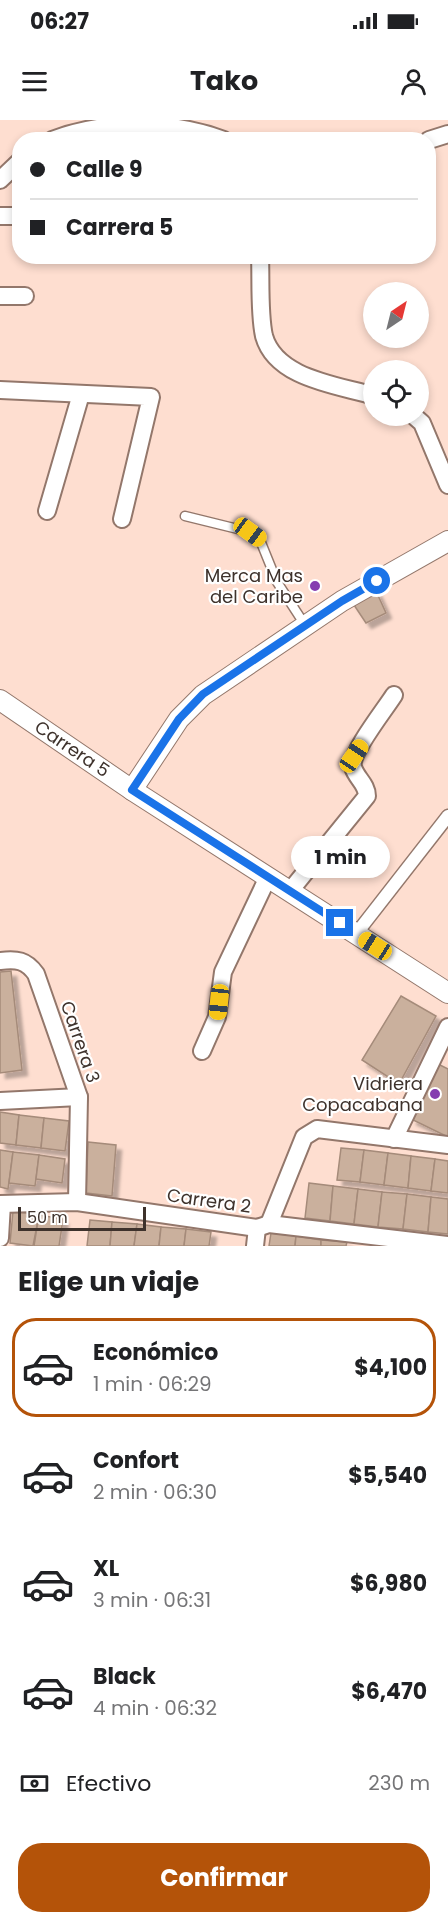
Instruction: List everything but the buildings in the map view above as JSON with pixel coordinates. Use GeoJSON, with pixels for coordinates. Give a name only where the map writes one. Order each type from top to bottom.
{"type":"FeatureCollection","features":[{"type":"Feature","properties":{"kind":"street"},"geometry":{"type":"LineString","coordinates":[[72,132],[93,124],[126,122],[198,132]]}},
{"type":"Feature","properties":{"kind":"street"},"geometry":{"type":"LineString","coordinates":[[0,180],[12,169]]}},
{"type":"Feature","properties":{"kind":"street"},"geometry":{"type":"LineString","coordinates":[[260,264],[264,337],[278,360],[296,372],[363,393]]}},
{"type":"Feature","properties":{"kind":"street"},"geometry":{"type":"LineString","coordinates":[[0,296],[25,296]]}},
{"type":"Feature","properties":{"kind":"street"},"geometry":{"type":"LineString","coordinates":[[0,390],[151,397],[122,519]]}},
{"type":"Feature","properties":{"kind":"street"},"geometry":{"type":"LineString","coordinates":[[47,511],[81,394]]}},
{"type":"Feature","properties":{"kind":"street"},"geometry":{"type":"LineString","coordinates":[[423,426],[448,484]]}},
{"type":"Feature","properties":{"kind":"street"},"geometry":{"type":"LineString","coordinates":[[132,790],[179,719],[203,694],[342,601],[448,541]]}},
{"type":"Feature","properties":{"kind":"street"},"geometry":{"type":"LineString","coordinates":[[290,891],[367,796],[367,789],[354,770],[354,756],[394,695]]}},
{"type":"Feature","properties":{"kind":"street","name":"Carrera 5"},"geometry":{"type":"LineString","coordinates":[[0,700],[132,790],[448,993]]}},
{"type":"Feature","properties":{"kind":"street"},"geometry":{"type":"LineString","coordinates":[[356,934],[448,816]]}},
{"type":"Feature","properties":{"kind":"street"},"geometry":{"type":"LineString","coordinates":[[202,1051],[217,1017],[223,972],[268,878]]}},
{"type":"Feature","properties":{"kind":"street","name":"Carrera 3"},"geometry":{"type":"LineString","coordinates":[[0,961],[19,959],[30,965],[36,974],[79,1097],[77,1202]]}},
{"type":"Feature","properties":{"kind":"street"},"geometry":{"type":"LineString","coordinates":[[394,1139],[448,1027]]}},
{"type":"Feature","properties":{"kind":"street"},"geometry":{"type":"LineString","coordinates":[[0,1101],[79,1097]]}},
{"type":"Feature","properties":{"kind":"street"},"geometry":{"type":"LineString","coordinates":[[255,1246],[304,1137],[310,1131],[448,1145]]}},
{"type":"Feature","properties":{"kind":"street","name":"Carrera 2"},"geometry":{"type":"LineString","coordinates":[[1,1204],[77,1202],[263,1226],[448,1245]]}},
{"type":"Feature","properties":{"kind":"street"},"geometry":{"type":"LineString","coordinates":[[0,1238],[1,1204]]}},
{"type":"Feature","properties":{"kind":"lane"},"geometry":{"type":"LineString","coordinates":[[185,516],[250,532],[260,540],[277,582],[305,625]]}},
{"type":"Feature","properties":{"kind":"place","name":"Merca Mas del Caribe"},"geometry":{"type":"Point","coordinates":[315,586]}},
{"type":"Feature","properties":{"kind":"place","name":"Vidriera Copacabana"},"geometry":{"type":"Point","coordinates":[435,1094]}},
{"type":"Feature","properties":{"kind":"route"},"geometry":{"type":"LineString","coordinates":[[340,923],[132,790],[179,719],[203,694],[342,601],[377,581]]}}]}
